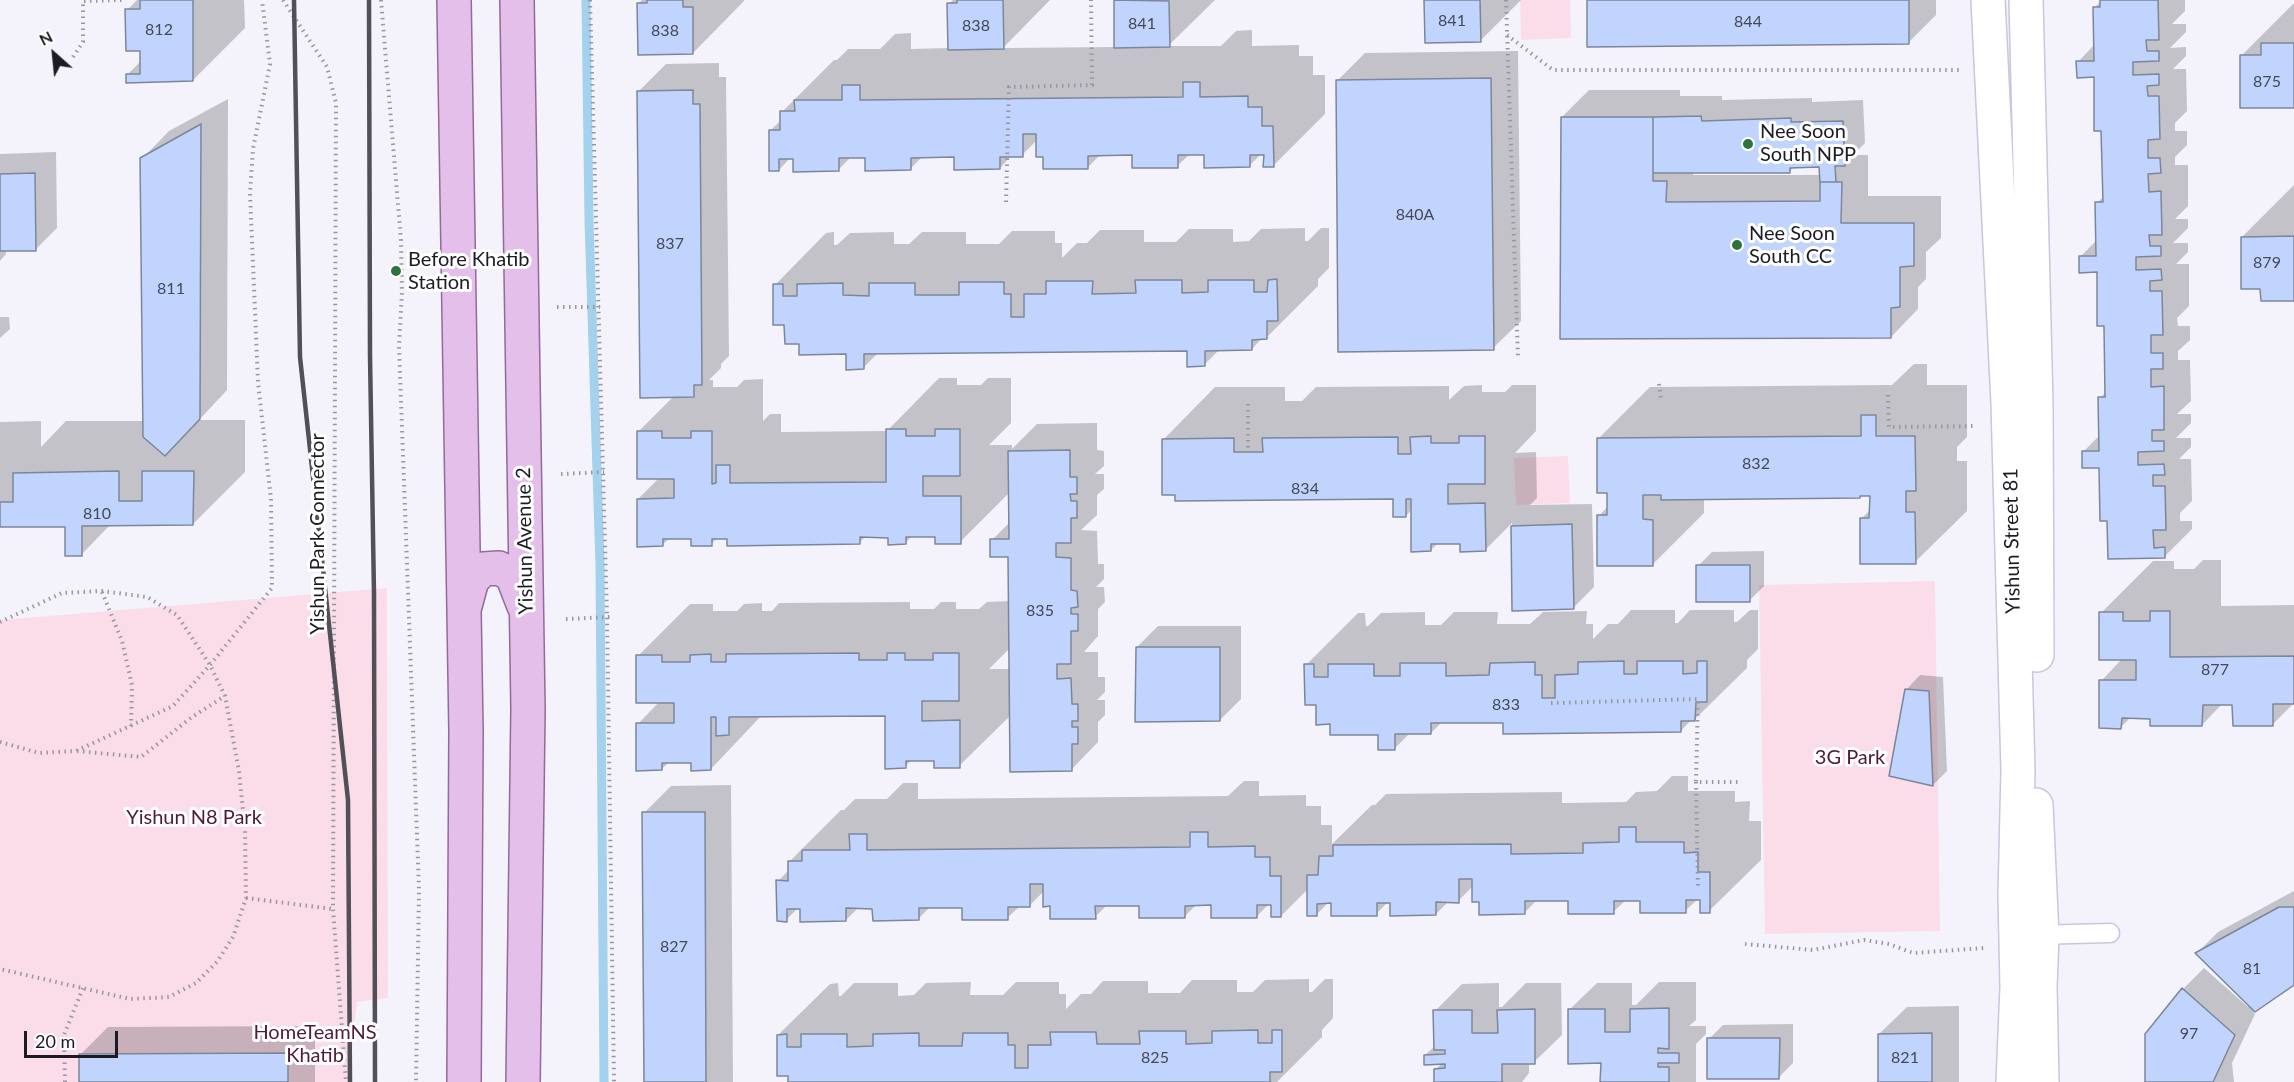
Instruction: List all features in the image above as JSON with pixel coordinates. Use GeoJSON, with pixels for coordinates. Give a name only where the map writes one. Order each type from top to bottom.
{"type":"FeatureCollection","features":[{"type":"Feature","properties":{"kind":"main road"},"geometry":{"type":"LineString","coordinates":[[454,0],[466,732],[464,1082]]}},
{"type":"Feature","properties":{"kind":"main road","name":"Yishun Avenue 2"},"geometry":{"type":"LineString","coordinates":[[518,0],[528,709],[523,1082]]}},
{"type":"Feature","properties":{"kind":"main road"},"geometry":{"type":"LineString","coordinates":[[464,610],[472,580],[483,569],[499,568],[512,574],[526,611]]}},
{"type":"Feature","properties":{"kind":"street","name":"Yishun Street 81"},"geometry":{"type":"LineString","coordinates":[[1988,0],[1995,152],[2019,300]]}},
{"type":"Feature","properties":{"kind":"street","name":"Yishun Street 81"},"geometry":{"type":"LineString","coordinates":[[2026,0],[2030,152],[2019,300],[2008,403],[2027,770],[2028,895],[2018,939],[2029,987],[2042,1082]]}},
{"type":"Feature","properties":{"kind":"street","name":"Yishun Street 81"},"geometry":{"type":"LineString","coordinates":[[2013,1082],[2029,987]]}},
{"type":"Feature","properties":{"kind":"lane"},"geometry":{"type":"LineString","coordinates":[[1995,152],[2030,152]]}},
{"type":"Feature","properties":{"kind":"lane"},"geometry":{"type":"LineString","coordinates":[[2018,939],[2110,933]]}},
{"type":"Feature","properties":{"kind":"path"},"geometry":{"type":"LineString","coordinates":[[73,57],[83,42],[83,1],[123,0]]}},
{"type":"Feature","properties":{"kind":"path"},"geometry":{"type":"LineString","coordinates":[[76,751],[173,706],[210,665],[272,588],[271,499],[258,382],[250,193],[253,149],[270,63],[262,0]]}},
{"type":"Feature","properties":{"kind":"path","name":"Yishun Park Connector"},"geometry":{"type":"LineString","coordinates":[[283,0],[327,67],[336,104],[333,909],[346,1082]]}},
{"type":"Feature","properties":{"kind":"path"},"geometry":{"type":"LineString","coordinates":[[381,0],[402,292],[399,346],[419,890],[416,1082]]}},
{"type":"Feature","properties":{"kind":"path"},"geometry":{"type":"LineString","coordinates":[[590,0],[609,617],[614,1082]]}},
{"type":"Feature","properties":{"kind":"path"},"geometry":{"type":"LineString","coordinates":[[1006,202],[1009,87],[1092,85],[1091,0]]}},
{"type":"Feature","properties":{"kind":"path"},"geometry":{"type":"LineString","coordinates":[[1506,0],[1518,358]]}},
{"type":"Feature","properties":{"kind":"path"},"geometry":{"type":"LineString","coordinates":[[1507,35],[1553,70],[1964,70]]}},
{"type":"Feature","properties":{"kind":"path"},"geometry":{"type":"LineString","coordinates":[[557,308],[599,307]]}},
{"type":"Feature","properties":{"kind":"path"},"geometry":{"type":"LineString","coordinates":[[1659,384],[1661,399]]}},
{"type":"Feature","properties":{"kind":"path"},"geometry":{"type":"LineString","coordinates":[[1888,395],[1889,428],[1986,426]]}},
{"type":"Feature","properties":{"kind":"path"},"geometry":{"type":"LineString","coordinates":[[1248,404],[1248,449]]}},
{"type":"Feature","properties":{"kind":"path"},"geometry":{"type":"LineString","coordinates":[[561,474],[604,472]]}},
{"type":"Feature","properties":{"kind":"path"},"geometry":{"type":"LineString","coordinates":[[102,591],[125,652],[132,685],[131,726]]}},
{"type":"Feature","properties":{"kind":"path"},"geometry":{"type":"LineString","coordinates":[[0,622],[62,593],[102,591],[147,597],[177,615],[210,665],[225,696],[239,771],[245,830],[246,898],[233,937],[217,962],[196,983],[170,997],[130,999],[0,969]]}},
{"type":"Feature","properties":{"kind":"path"},"geometry":{"type":"LineString","coordinates":[[566,619],[609,617]]}},
{"type":"Feature","properties":{"kind":"path"},"geometry":{"type":"LineString","coordinates":[[0,742],[39,753],[76,751],[141,757],[192,717],[225,696]]}},
{"type":"Feature","properties":{"kind":"path"},"geometry":{"type":"LineString","coordinates":[[1551,703],[1698,699],[1696,782],[1698,889]]}},
{"type":"Feature","properties":{"kind":"path"},"geometry":{"type":"LineString","coordinates":[[1696,782],[1742,782]]}},
{"type":"Feature","properties":{"kind":"path"},"geometry":{"type":"LineString","coordinates":[[246,898],[333,909]]}},
{"type":"Feature","properties":{"kind":"path"},"geometry":{"type":"LineString","coordinates":[[1745,945],[1814,950],[1864,940],[1889,944],[1913,953],[2018,939]]}},
{"type":"Feature","properties":{"kind":"path"},"geometry":{"type":"LineString","coordinates":[[65,1082],[64,1035],[83,988]]}},
{"type":"Feature","properties":{"kind":"green space"},"geometry":{"type":"Polygon","coordinates":[[[1520,0],[1570,0],[1571,38],[1521,40],[1520,0]]]}},
{"type":"Feature","properties":{"kind":"green space"},"geometry":{"type":"Polygon","coordinates":[[[1568,456],[1570,503],[1516,505],[1514,458],[1568,456]]]}},
{"type":"Feature","properties":{"kind":"green space","name":"3G Park"},"geometry":{"type":"Polygon","coordinates":[[[1935,581],[1940,931],[1765,934],[1759,585],[1935,581]]]}},
{"type":"Feature","properties":{"kind":"green space","name":"Yishun N8 Park"},"geometry":{"type":"Polygon","coordinates":[[[387,588],[388,998],[357,1002],[348,1082],[0,1082],[0,620],[387,588]]]}},
{"type":"Feature","properties":{"kind":"building"},"geometry":{"type":"Polygon","coordinates":[[[140,0],[193,0],[193,81],[126,83],[126,74],[140,74],[140,51],[126,51],[125,9],[140,9],[140,0]]]}},
{"type":"Feature","properties":{"kind":"building"},"geometry":{"type":"Polygon","coordinates":[[[647,0],[683,0],[683,7],[693,7],[693,54],[638,55],[637,3],[647,3],[647,0]]]}},
{"type":"Feature","properties":{"kind":"building"},"geometry":{"type":"Polygon","coordinates":[[[957,0],[1003,0],[1004,49],[948,50],[947,3],[957,3],[957,0]]]}},
{"type":"Feature","properties":{"kind":"building"},"geometry":{"type":"Polygon","coordinates":[[[1114,0],[1169,1],[1170,47],[1114,48],[1114,0]]]}},
{"type":"Feature","properties":{"kind":"building"},"geometry":{"type":"Polygon","coordinates":[[[1424,0],[1480,0],[1481,42],[1425,43],[1424,0]]]}},
{"type":"Feature","properties":{"kind":"building"},"geometry":{"type":"Polygon","coordinates":[[[1587,0],[1909,0],[1909,44],[1587,47],[1587,0]]]}},
{"type":"Feature","properties":{"kind":"building"},"geometry":{"type":"Polygon","coordinates":[[[2100,0],[2158,0],[2159,40],[2146,40],[2147,51],[2159,51],[2159,61],[2133,62],[2133,75],[2159,74],[2159,85],[2147,86],[2148,96],[2159,96],[2160,139],[2148,140],[2148,158],[2160,158],[2161,173],[2148,174],[2149,192],[2161,191],[2162,235],[2149,235],[2150,246],[2161,246],[2161,256],[2136,257],[2136,270],[2161,269],[2162,280],[2150,281],[2150,291],[2162,291],[2163,335],[2151,335],[2151,353],[2163,353],[2163,369],[2151,369],[2151,387],[2164,386],[2164,430],[2152,430],[2152,441],[2164,441],[2164,451],[2138,452],[2138,465],[2164,464],[2165,475],[2153,475],[2153,486],[2165,486],[2166,530],[2153,530],[2154,548],[2165,547],[2165,558],[2108,559],[2107,521],[2100,521],[2099,468],[2082,468],[2082,451],[2099,451],[2098,397],[2105,397],[2104,326],[2097,326],[2097,272],[2079,273],[2079,256],[2096,256],[2095,202],[2103,202],[2101,131],[2094,131],[2094,77],[2077,78],[2076,61],[2094,61],[2093,7],[2100,7],[2100,0]]]}},
{"type":"Feature","properties":{"kind":"building"},"geometry":{"type":"Polygon","coordinates":[[[2261,43],[2294,43],[2294,108],[2240,108],[2240,55],[2261,55],[2261,43]]]}},
{"type":"Feature","properties":{"kind":"building"},"geometry":{"type":"Polygon","coordinates":[[[1491,78],[1494,350],[1338,352],[1336,80],[1491,78]]]}},
{"type":"Feature","properties":{"kind":"building"},"geometry":{"type":"Polygon","coordinates":[[[1183,82],[1200,82],[1200,97],[1248,96],[1248,107],[1262,107],[1262,126],[1273,126],[1274,167],[1263,167],[1264,155],[1250,155],[1250,167],[1204,168],[1204,155],[1178,155],[1178,168],[1132,168],[1132,155],[1088,156],[1088,169],[1043,169],[1043,157],[1036,157],[1036,134],[1023,134],[1023,157],[1000,157],[1000,169],[954,170],[954,157],[911,158],[911,170],[865,171],[865,158],[839,158],[839,171],[793,172],[793,159],[779,159],[779,171],[769,171],[769,130],[780,130],[780,111],[795,111],[794,100],[842,100],[842,85],[860,85],[860,100],[1183,97],[1183,82]]]}},
{"type":"Feature","properties":{"kind":"building"},"geometry":{"type":"Polygon","coordinates":[[[693,90],[693,104],[700,104],[702,385],[694,385],[694,397],[640,398],[637,91],[693,90]]]}},
{"type":"Feature","properties":{"kind":"building","name":"Nee Soon South NPP"},"geometry":{"type":"Polygon","coordinates":[[[1701,116],[1702,121],[1791,118],[1791,122],[1843,121],[1845,166],[1835,166],[1836,182],[1820,182],[1819,167],[1790,168],[1790,173],[1653,173],[1653,117],[1701,116]]]}},
{"type":"Feature","properties":{"kind":"building","name":"Nee Soon South CC"},"geometry":{"type":"Polygon","coordinates":[[[1561,117],[1653,117],[1653,181],[1667,181],[1666,202],[1820,201],[1820,182],[1842,182],[1841,223],[1914,223],[1914,266],[1900,267],[1900,307],[1891,308],[1891,338],[1560,339],[1561,117]]]}},
{"type":"Feature","properties":{"kind":"building"},"geometry":{"type":"Polygon","coordinates":[[[201,124],[200,419],[165,456],[143,437],[140,158],[201,124]]]}},
{"type":"Feature","properties":{"kind":"building"},"geometry":{"type":"Polygon","coordinates":[[[35,173],[36,251],[0,251],[0,174],[35,173]]]}},
{"type":"Feature","properties":{"kind":"building"},"geometry":{"type":"Polygon","coordinates":[[[2294,236],[2294,301],[2261,301],[2260,289],[2241,289],[2241,237],[2294,236]]]}},
{"type":"Feature","properties":{"kind":"building"},"geometry":{"type":"Polygon","coordinates":[[[1277,279],[1278,321],[1267,321],[1267,339],[1252,340],[1252,350],[1205,351],[1205,366],[1187,367],[1187,351],[864,354],[864,369],[846,370],[846,354],[799,355],[799,344],[785,344],[784,325],[773,325],[773,284],[783,284],[783,296],[797,296],[797,284],[843,283],[843,295],[869,296],[869,283],[915,283],[915,295],[959,295],[959,282],[1004,282],[1004,294],[1011,294],[1011,317],[1024,317],[1024,294],[1046,294],[1046,281],[1093,281],[1092,294],[1136,293],[1135,280],[1182,280],[1182,293],[1208,292],[1208,280],[1254,280],[1254,292],[1267,292],[1268,280],[1277,279]]]}},
{"type":"Feature","properties":{"kind":"building"},"geometry":{"type":"Polygon","coordinates":[[[1861,415],[1876,415],[1876,436],[1915,436],[1916,491],[1906,491],[1906,512],[1915,512],[1916,564],[1860,564],[1860,518],[1869,518],[1870,496],[1860,496],[1860,498],[1661,500],[1661,495],[1643,495],[1643,519],[1653,520],[1653,566],[1597,566],[1597,515],[1607,515],[1607,493],[1597,493],[1597,438],[1861,436],[1861,415]]]}},
{"type":"Feature","properties":{"kind":"building"},"geometry":{"type":"Polygon","coordinates":[[[886,429],[906,429],[906,436],[935,436],[935,429],[960,429],[960,476],[923,476],[923,496],[961,496],[961,544],[935,544],[935,537],[906,537],[906,544],[888,545],[888,538],[860,537],[860,544],[727,546],[727,539],[712,539],[712,546],[691,546],[691,539],[663,539],[663,546],[637,547],[637,499],[674,498],[674,479],[637,479],[637,431],[662,431],[662,438],[691,438],[691,431],[712,431],[712,484],[716,483],[716,465],[730,465],[730,483],[886,482],[886,429]]]}},
{"type":"Feature","properties":{"kind":"building"},"geometry":{"type":"Polygon","coordinates":[[[1431,436],[1431,443],[1459,443],[1459,436],[1485,436],[1485,484],[1448,484],[1448,504],[1485,503],[1486,551],[1460,552],[1460,544],[1431,544],[1431,551],[1411,552],[1411,499],[1406,499],[1406,517],[1393,517],[1393,499],[1175,501],[1175,495],[1162,495],[1162,439],[1234,438],[1234,452],[1263,452],[1262,438],[1398,437],[1398,454],[1411,454],[1410,437],[1431,436]]]}},
{"type":"Feature","properties":{"kind":"building"},"geometry":{"type":"Polygon","coordinates":[[[1070,450],[1070,477],[1077,477],[1077,494],[1070,494],[1071,501],[1077,501],[1077,518],[1071,518],[1071,543],[1056,543],[1056,557],[1071,558],[1071,590],[1077,591],[1078,607],[1071,608],[1071,614],[1078,614],[1078,631],[1071,631],[1071,664],[1057,664],[1057,679],[1071,678],[1072,704],[1078,704],[1078,721],[1072,721],[1072,727],[1078,727],[1078,744],[1072,744],[1072,771],[1010,772],[1008,557],[990,557],[990,539],[1009,539],[1008,451],[1070,450]]]}},
{"type":"Feature","properties":{"kind":"building"},"geometry":{"type":"Polygon","coordinates":[[[119,471],[119,501],[142,501],[142,471],[194,471],[193,525],[82,526],[82,556],[65,556],[65,527],[0,527],[0,502],[13,502],[13,473],[119,471]]]}},
{"type":"Feature","properties":{"kind":"building"},"geometry":{"type":"Polygon","coordinates":[[[1572,524],[1574,609],[1512,611],[1511,526],[1572,524]]]}},
{"type":"Feature","properties":{"kind":"building"},"geometry":{"type":"Polygon","coordinates":[[[1696,565],[1750,565],[1750,602],[1696,602],[1696,565]]]}},
{"type":"Feature","properties":{"kind":"building"},"geometry":{"type":"Polygon","coordinates":[[[2150,611],[2170,611],[2170,657],[2294,656],[2294,704],[2273,704],[2273,726],[2233,726],[2232,705],[2203,705],[2202,726],[2150,726],[2150,719],[2122,718],[2121,729],[2099,728],[2099,680],[2136,680],[2136,660],[2099,660],[2099,612],[2123,612],[2123,621],[2150,621],[2150,611]]]}},
{"type":"Feature","properties":{"kind":"building"},"geometry":{"type":"Polygon","coordinates":[[[1136,647],[1220,647],[1220,721],[1135,722],[1136,647]]]}},
{"type":"Feature","properties":{"kind":"building"},"geometry":{"type":"Polygon","coordinates":[[[859,653],[859,660],[887,660],[887,653],[905,653],[905,660],[933,660],[933,653],[959,653],[959,701],[922,701],[922,721],[960,720],[960,768],[934,768],[934,761],[906,761],[906,768],[885,769],[885,716],[729,717],[729,735],[716,736],[716,717],[711,717],[711,770],[691,771],[691,763],[662,763],[662,770],[636,771],[636,723],[674,723],[674,703],[636,703],[636,655],[662,655],[662,662],[690,662],[690,655],[711,654],[711,662],[726,662],[726,654],[859,653]]]}},
{"type":"Feature","properties":{"kind":"building"},"geometry":{"type":"Polygon","coordinates":[[[1624,661],[1624,674],[1637,674],[1637,661],[1683,661],[1683,674],[1697,673],[1697,661],[1707,661],[1707,702],[1696,702],[1695,721],[1681,721],[1681,732],[1503,734],[1503,723],[1431,723],[1431,734],[1395,734],[1395,750],[1378,750],[1378,735],[1330,735],[1330,724],[1316,725],[1316,705],[1305,705],[1304,664],[1314,664],[1314,677],[1328,677],[1328,664],[1374,664],[1374,676],[1400,676],[1400,663],[1446,663],[1446,676],[1489,675],[1490,663],[1535,662],[1535,675],[1542,675],[1542,698],[1555,698],[1555,675],[1578,674],[1578,662],[1624,661]]]}},
{"type":"Feature","properties":{"kind":"building"},"geometry":{"type":"Polygon","coordinates":[[[1905,689],[1929,691],[1933,786],[1889,776],[1905,689]]]}},
{"type":"Feature","properties":{"kind":"building"},"geometry":{"type":"Polygon","coordinates":[[[642,812],[705,812],[706,1082],[644,1082],[642,812]]]}},
{"type":"Feature","properties":{"kind":"building"},"geometry":{"type":"Polygon","coordinates":[[[1619,827],[1636,827],[1636,842],[1684,842],[1684,853],[1698,852],[1698,872],[1710,872],[1710,913],[1700,913],[1700,900],[1686,900],[1686,913],[1640,913],[1640,901],[1614,901],[1614,914],[1568,914],[1568,901],[1525,901],[1525,914],[1479,915],[1479,902],[1472,902],[1472,879],[1459,879],[1459,903],[1436,902],[1436,915],[1390,916],[1390,903],[1377,903],[1377,916],[1331,916],[1331,903],[1317,904],[1317,916],[1307,916],[1307,875],[1318,875],[1319,856],[1333,856],[1333,845],[1511,844],[1511,854],[1583,853],[1583,843],[1619,842],[1619,827]]]}},
{"type":"Feature","properties":{"kind":"building"},"geometry":{"type":"Polygon","coordinates":[[[1190,832],[1208,832],[1208,847],[1255,846],[1255,857],[1270,857],[1270,876],[1281,876],[1281,917],[1271,917],[1271,905],[1257,905],[1257,918],[1211,918],[1211,905],[1185,906],[1185,918],[1139,918],[1139,906],[1095,906],[1096,919],[1050,919],[1050,906],[1043,907],[1043,884],[1030,884],[1030,907],[1008,907],[1008,920],[962,920],[962,908],[919,908],[919,920],[873,921],[872,909],[846,908],[846,921],[800,922],[800,909],[787,909],[787,922],[777,921],[776,880],[788,881],[788,861],[802,861],[802,850],[850,850],[849,834],[867,834],[867,850],[1190,847],[1190,832]]]}},
{"type":"Feature","properties":{"kind":"building"},"geometry":{"type":"Polygon","coordinates":[[[2279,907],[2294,907],[2294,985],[2255,1012],[2195,953],[2279,907]]]}},
{"type":"Feature","properties":{"kind":"building"},"geometry":{"type":"Polygon","coordinates":[[[2182,988],[2235,1035],[2213,1082],[2145,1082],[2145,1034],[2182,988]]]}},
{"type":"Feature","properties":{"kind":"building"},"geometry":{"type":"Polygon","coordinates":[[[1669,1008],[1669,1049],[1658,1048],[1658,1053],[1679,1053],[1679,1063],[1658,1063],[1658,1067],[1669,1067],[1669,1082],[1600,1082],[1601,1063],[1568,1064],[1568,1009],[1605,1009],[1605,1032],[1630,1032],[1630,1009],[1669,1008]]]}},
{"type":"Feature","properties":{"kind":"building"},"geometry":{"type":"Polygon","coordinates":[[[1535,1009],[1535,1064],[1502,1064],[1502,1082],[1434,1082],[1434,1069],[1445,1068],[1445,1064],[1424,1065],[1424,1055],[1445,1054],[1445,1050],[1434,1050],[1433,1010],[1472,1010],[1472,1033],[1498,1033],[1497,1010],[1535,1009]]]}},
{"type":"Feature","properties":{"kind":"building"},"geometry":{"type":"Polygon","coordinates":[[[1258,1030],[1258,1043],[1272,1043],[1272,1030],[1282,1030],[1282,1072],[1270,1072],[1270,1082],[788,1082],[788,1076],[777,1076],[777,1035],[787,1034],[787,1047],[801,1047],[801,1034],[847,1034],[847,1047],[873,1046],[873,1034],[919,1033],[919,1046],[962,1046],[963,1033],[1008,1033],[1008,1045],[1015,1045],[1015,1068],[1028,1068],[1028,1045],[1051,1045],[1050,1032],[1096,1032],[1097,1044],[1140,1044],[1139,1031],[1186,1031],[1186,1044],[1212,1043],[1212,1031],[1258,1030]]]}},
{"type":"Feature","properties":{"kind":"building"},"geometry":{"type":"Polygon","coordinates":[[[1932,1033],[1932,1082],[1878,1082],[1878,1034],[1932,1033]]]}},
{"type":"Feature","properties":{"kind":"building"},"geometry":{"type":"Polygon","coordinates":[[[1707,1038],[1780,1038],[1779,1079],[1707,1079],[1707,1038]]]}},
{"type":"Feature","properties":{"kind":"building"},"geometry":{"type":"Polygon","coordinates":[[[288,1053],[288,1082],[79,1082],[79,1054],[288,1053]]]}},
{"type":"Feature","properties":{"kind":"waterway"},"geometry":{"type":"LineString","coordinates":[[586,0],[589,220],[600,565],[604,1082]]}},
{"type":"Feature","properties":{"kind":"railway"},"geometry":{"type":"LineString","coordinates":[[294,0],[300,357],[348,800],[350,1082]]}},
{"type":"Feature","properties":{"kind":"railway"},"geometry":{"type":"LineString","coordinates":[[369,0],[375,1082]]}},
{"type":"Feature","properties":{"kind":"place","name":"Nee Soon South NPP"},"geometry":{"type":"Point","coordinates":[1748,144]}},
{"type":"Feature","properties":{"kind":"place","name":"Nee Soon South CC"},"geometry":{"type":"Point","coordinates":[1737,245]}},
{"type":"Feature","properties":{"kind":"place","name":"Before Khatib Station"},"geometry":{"type":"Point","coordinates":[396,271]}},
{"type":"Feature","properties":{"kind":"park label","name":"HomeTeamNS Khatib"},"geometry":{"type":"Point","coordinates":[315,1044]}}]}
